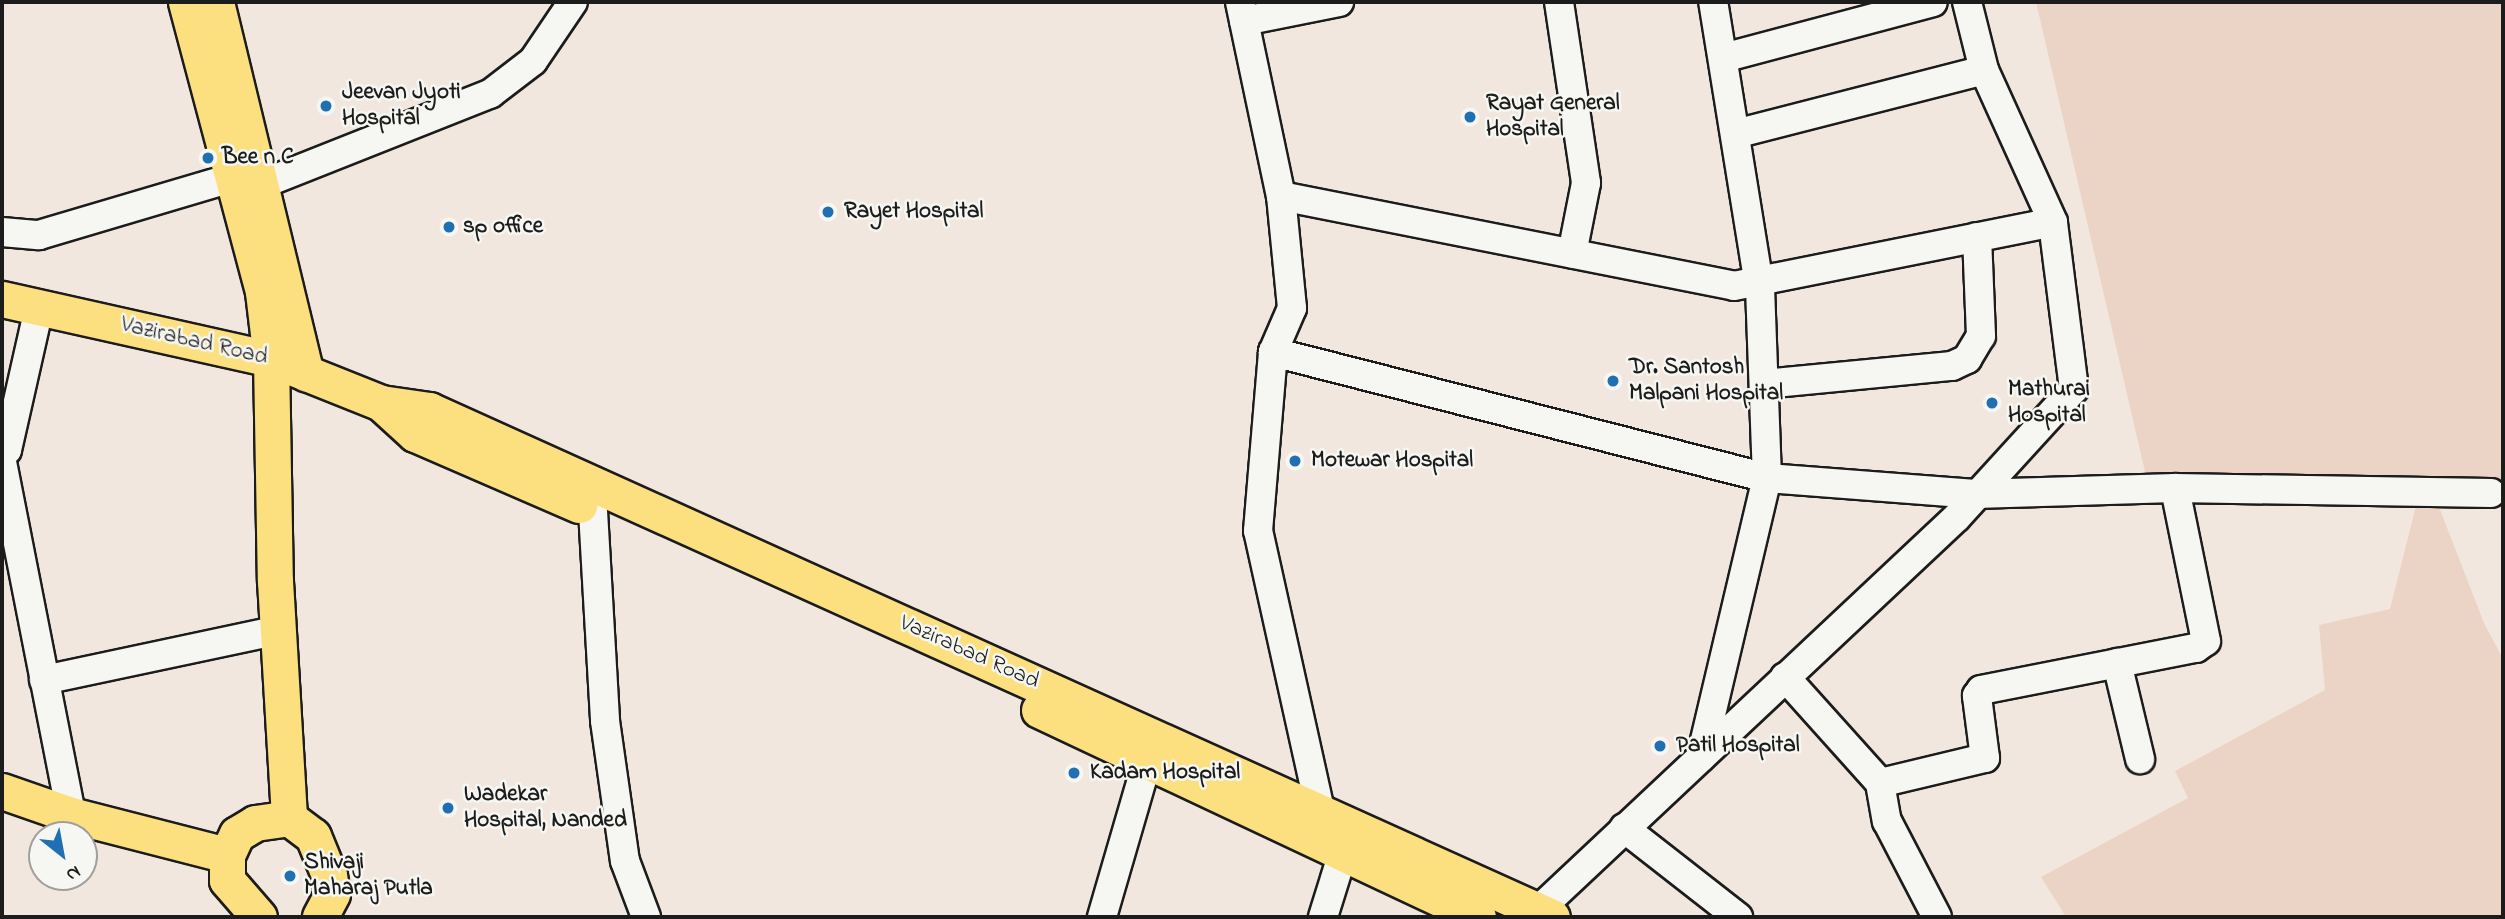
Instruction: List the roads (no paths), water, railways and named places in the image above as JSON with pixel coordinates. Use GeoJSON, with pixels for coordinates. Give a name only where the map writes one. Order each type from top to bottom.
{"type":"FeatureCollection","features":[{"type":"Feature","properties":{"kind":"main road"},"geometry":{"type":"LineString","coordinates":[[186,2],[243,186],[306,373]]}},
{"type":"Feature","properties":{"kind":"main road"},"geometry":{"type":"LineString","coordinates":[[216,2],[243,186],[263,292],[271,359],[289,818]]}},
{"type":"Feature","properties":{"kind":"main road","name":"Vazirabad Road"},"geometry":{"type":"LineString","coordinates":[[2,299],[271,359],[381,403],[429,410],[1150,749],[1342,856],[1430,878],[1540,915]]}},
{"type":"Feature","properties":{"kind":"main road","name":"Vazirabad Road"},"geometry":{"type":"LineString","coordinates":[[381,403],[415,434],[926,657],[1150,749],[1320,810],[1430,878],[1478,917]]}},
{"type":"Feature","properties":{"kind":"main road"},"geometry":{"type":"LineString","coordinates":[[2,791],[71,815],[227,855]]}},
{"type":"Feature","properties":{"kind":"main road"},"geometry":{"type":"LineString","coordinates":[[259,917],[227,880],[227,855],[237,834],[255,823],[289,818],[313,836],[329,875],[331,894],[320,917]]}},
{"type":"Feature","properties":{"kind":"street"},"geometry":{"type":"LineString","coordinates":[[2,233],[39,235],[243,186],[490,94],[533,61],[573,2]]}},
{"type":"Feature","properties":{"kind":"street"},"geometry":{"type":"LineString","coordinates":[[1320,810],[1258,531],[1273,352],[1292,308],[1281,196],[1242,11],[1339,2]]}},
{"type":"Feature","properties":{"kind":"street"},"geometry":{"type":"LineString","coordinates":[[1559,2],[1586,183],[1572,254]]}},
{"type":"Feature","properties":{"kind":"street"},"geometry":{"type":"LineString","coordinates":[[1700,757],[1767,478],[1758,280],[1713,2]]}},
{"type":"Feature","properties":{"kind":"street"},"geometry":{"type":"LineString","coordinates":[[1723,58],[1933,2]]}},
{"type":"Feature","properties":{"kind":"street"},"geometry":{"type":"LineString","coordinates":[[1540,915],[1624,828],[1957,517],[1975,494],[2074,389],[2053,222],[1984,70],[1967,2]]}},
{"type":"Feature","properties":{"kind":"street"},"geometry":{"type":"LineString","coordinates":[[1735,134],[1984,70]]}},
{"type":"Feature","properties":{"kind":"street"},"geometry":{"type":"LineString","coordinates":[[1281,196],[1734,286],[2053,222]]}},
{"type":"Feature","properties":{"kind":"street"},"geometry":{"type":"LineString","coordinates":[[1764,384],[1952,366],[1967,359],[1981,336],[1977,237]]}},
{"type":"Feature","properties":{"kind":"street"},"geometry":{"type":"LineString","coordinates":[[2,449],[7,450],[39,308]]}},
{"type":"Feature","properties":{"kind":"street"},"geometry":{"type":"LineString","coordinates":[[1273,352],[1767,478],[1975,494],[2175,488],[2491,493]]}},
{"type":"Feature","properties":{"kind":"street"},"geometry":{"type":"LineString","coordinates":[[2,462],[71,815]]}},
{"type":"Feature","properties":{"kind":"street"},"geometry":{"type":"LineString","coordinates":[[1880,783],[1985,758],[1977,696],[1981,690],[2196,648],[2208,636],[2175,488]]}},
{"type":"Feature","properties":{"kind":"street"},"geometry":{"type":"LineString","coordinates":[[593,511],[605,721],[625,861],[646,917]]}},
{"type":"Feature","properties":{"kind":"street"},"geometry":{"type":"LineString","coordinates":[[44,680],[280,630]]}},
{"type":"Feature","properties":{"kind":"street"},"geometry":{"type":"LineString","coordinates":[[2118,663],[2140,759]]}},
{"type":"Feature","properties":{"kind":"street"},"geometry":{"type":"LineString","coordinates":[[1785,677],[1880,783],[1887,821],[1937,917]]}},
{"type":"Feature","properties":{"kind":"street"},"geometry":{"type":"LineString","coordinates":[[1102,917],[1150,749]]}},
{"type":"Feature","properties":{"kind":"street"},"geometry":{"type":"LineString","coordinates":[[1624,828],[1738,917]]}},
{"type":"Feature","properties":{"kind":"street"},"geometry":{"type":"LineString","coordinates":[[1323,917],[1342,856]]}},
{"type":"Feature","properties":{"kind":"place","name":"Jeevan Jyoti Hospital"},"geometry":{"type":"Point","coordinates":[326,106]}},
{"type":"Feature","properties":{"kind":"place","name":"Rayat General Hospital"},"geometry":{"type":"Point","coordinates":[1470,117]}},
{"type":"Feature","properties":{"kind":"place","name":"Bee n C"},"geometry":{"type":"Point","coordinates":[208,158]}},
{"type":"Feature","properties":{"kind":"place","name":"Rayet Hospital"},"geometry":{"type":"Point","coordinates":[828,212]}},
{"type":"Feature","properties":{"kind":"place","name":"sp office"},"geometry":{"type":"Point","coordinates":[449,227]}},
{"type":"Feature","properties":{"kind":"place","name":"Dr. Santosh Malpani Hospital"},"geometry":{"type":"Point","coordinates":[1613,381]}},
{"type":"Feature","properties":{"kind":"place","name":"Mathurai Hospital"},"geometry":{"type":"Point","coordinates":[1992,403]}},
{"type":"Feature","properties":{"kind":"place","name":"Motewar Hospital"},"geometry":{"type":"Point","coordinates":[1295,461]}},
{"type":"Feature","properties":{"kind":"place","name":"Patil Hospital"},"geometry":{"type":"Point","coordinates":[1660,746]}},
{"type":"Feature","properties":{"kind":"place","name":"Kadam Hospital"},"geometry":{"type":"Point","coordinates":[1074,773]}},
{"type":"Feature","properties":{"kind":"place","name":"Wadekar Hospital, Nanded"},"geometry":{"type":"Point","coordinates":[448,808]}},
{"type":"Feature","properties":{"kind":"place","name":"Shivaji Maharaj Putla"},"geometry":{"type":"Point","coordinates":[290,876]}}]}
